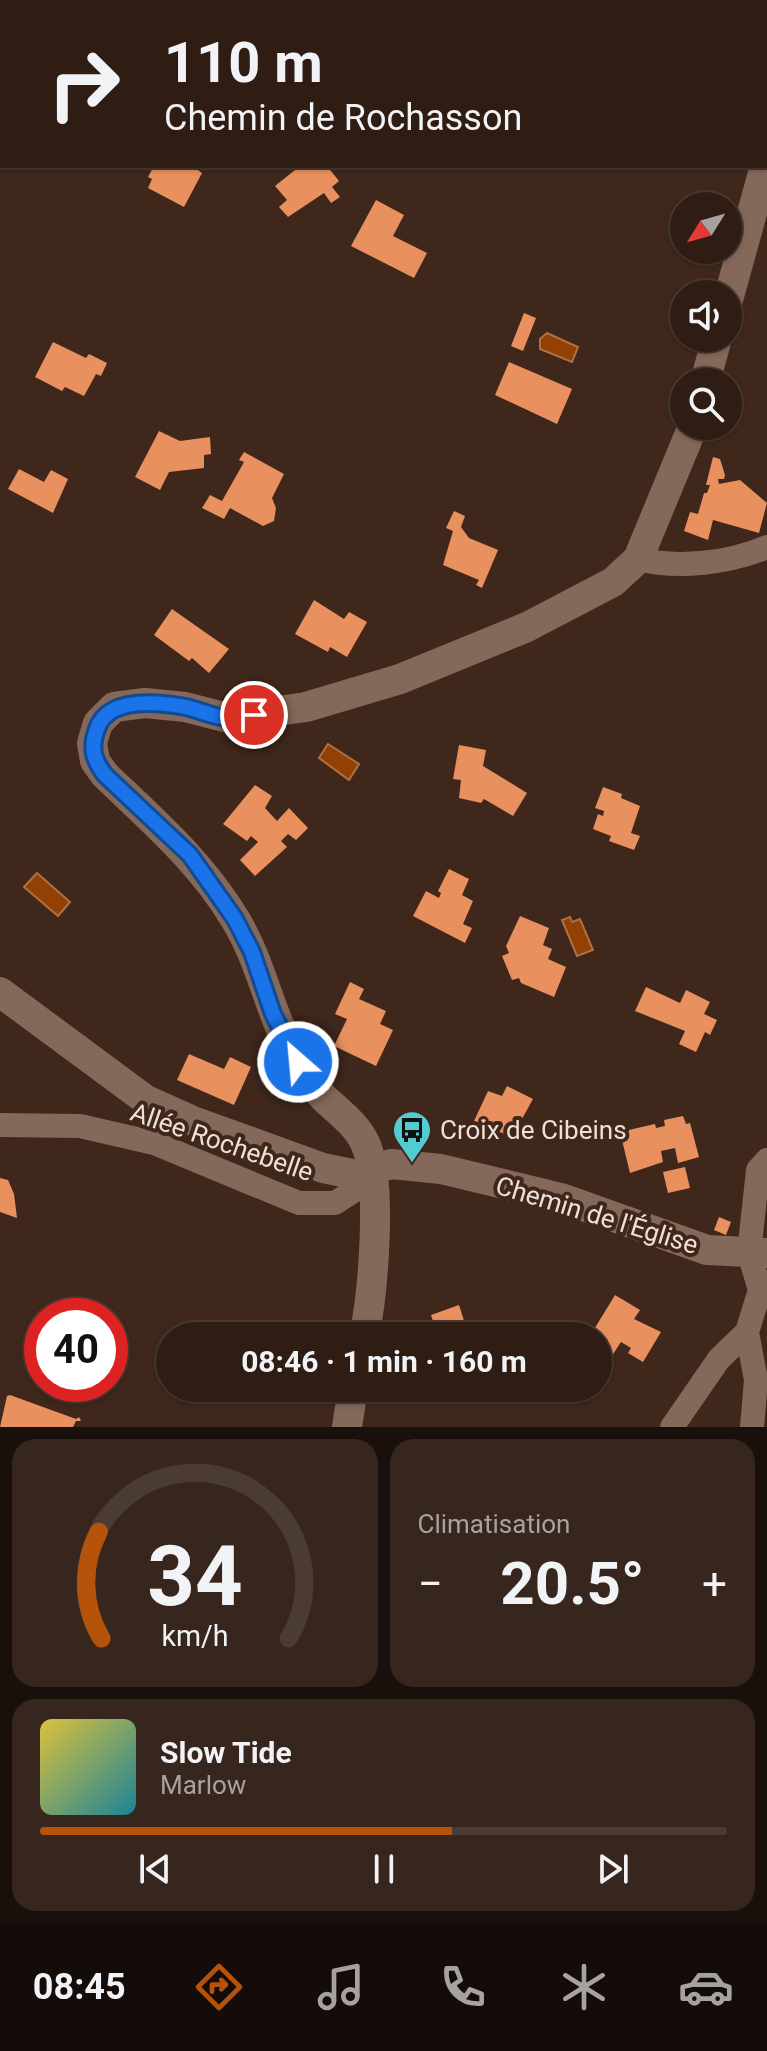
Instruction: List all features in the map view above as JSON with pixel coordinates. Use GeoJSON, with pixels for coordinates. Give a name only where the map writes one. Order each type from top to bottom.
{"type":"FeatureCollection","features":[{"type":"Feature","properties":{"kind":"street"},"geometry":{"type":"LineString","coordinates":[[734,280],[764,168]]}},
{"type":"Feature","properties":{"kind":"street"},"geometry":{"type":"LineString","coordinates":[[366,1322],[374,1246],[372,1175],[365,1142],[321,1095],[298,1062],[273,1014],[252,952],[235,919],[190,855],[105,775],[95,761],[92,743],[98,723],[114,707],[145,703],[185,707],[228,718],[306,707],[384,685],[527,627],[613,582],[638,559],[687,440]]}},
{"type":"Feature","properties":{"kind":"street"},"geometry":{"type":"LineString","coordinates":[[638,559],[662,565],[742,557],[767,547]]}},
{"type":"Feature","properties":{"kind":"street","name":"Chemin de l'Église"},"geometry":{"type":"LineString","coordinates":[[0,992],[146,1100],[193,1121],[323,1168],[357,1175],[372,1175],[391,1164],[441,1169],[561,1198],[707,1250],[758,1253]]}},
{"type":"Feature","properties":{"kind":"street","name":"Allée Rochebelle"},"geometry":{"type":"LineString","coordinates":[[0,1125],[80,1126],[154,1143],[299,1203],[335,1203],[372,1175]]}},
{"type":"Feature","properties":{"kind":"street"},"geometry":{"type":"LineString","coordinates":[[752,1427],[756,1380],[747,1332],[760,1290],[758,1170],[767,1160]]}},
{"type":"Feature","properties":{"kind":"street"},"geometry":{"type":"LineString","coordinates":[[672,1427],[719,1359],[747,1332]]}},
{"type":"Feature","properties":{"kind":"street"},"geometry":{"type":"LineString","coordinates":[[347,1427],[351,1402]]}},
{"type":"Feature","properties":{"kind":"shaded area"},"geometry":{"type":"Polygon","coordinates":[[[547,333],[578,347],[572,362],[540,349],[540,339],[547,333]]]}},
{"type":"Feature","properties":{"kind":"shaded area"},"geometry":{"type":"Polygon","coordinates":[[[328,744],[359,764],[349,780],[319,758],[328,744]]]}},
{"type":"Feature","properties":{"kind":"shaded area"},"geometry":{"type":"Polygon","coordinates":[[[37,873],[70,902],[58,916],[24,887],[37,873]]]}},
{"type":"Feature","properties":{"kind":"shaded area"},"geometry":{"type":"Polygon","coordinates":[[[570,917],[572,922],[580,919],[593,950],[577,956],[562,920],[570,917]]]}},
{"type":"Feature","properties":{"kind":"building"},"geometry":{"type":"Polygon","coordinates":[[[153,168],[195,168],[202,173],[184,207],[148,188],[152,179],[148,177],[153,168]]]}},
{"type":"Feature","properties":{"kind":"building"},"geometry":{"type":"Polygon","coordinates":[[[298,168],[329,168],[339,181],[332,187],[340,197],[331,203],[324,193],[288,217],[279,207],[287,200],[275,186],[298,168]]]}},
{"type":"Feature","properties":{"kind":"building"},"geometry":{"type":"Polygon","coordinates":[[[376,200],[404,215],[393,236],[427,253],[414,278],[351,246],[376,200]]]}},
{"type":"Feature","properties":{"kind":"building"},"geometry":{"type":"Polygon","coordinates":[[[524,313],[536,318],[523,351],[511,346],[524,313]]]}},
{"type":"Feature","properties":{"kind":"building"},"geometry":{"type":"Polygon","coordinates":[[[53,342],[86,358],[89,354],[107,363],[101,376],[96,374],[84,396],[65,387],[62,391],[35,377],[53,342]]]}},
{"type":"Feature","properties":{"kind":"building"},"geometry":{"type":"Polygon","coordinates":[[[509,362],[572,389],[557,424],[495,395],[509,362]]]}},
{"type":"Feature","properties":{"kind":"building"},"geometry":{"type":"Polygon","coordinates":[[[159,431],[180,441],[210,437],[211,454],[204,455],[204,468],[169,472],[160,490],[135,477],[159,431]]]}},
{"type":"Feature","properties":{"kind":"building"},"geometry":{"type":"Polygon","coordinates":[[[244,452],[284,474],[272,498],[276,508],[274,521],[263,526],[230,508],[224,519],[202,508],[210,495],[222,501],[244,462],[239,460],[244,452]]]}},
{"type":"Feature","properties":{"kind":"building"},"geometry":{"type":"Polygon","coordinates":[[[713,457],[720,459],[725,475],[724,479],[718,479],[719,484],[740,480],[767,503],[759,533],[713,520],[708,540],[684,531],[690,512],[698,514],[704,493],[707,493],[713,457]]]}},
{"type":"Feature","properties":{"kind":"building"},"geometry":{"type":"Polygon","coordinates":[[[19,469],[44,482],[51,470],[68,479],[53,513],[8,489],[19,469]]]}},
{"type":"Feature","properties":{"kind":"building"},"geometry":{"type":"Polygon","coordinates":[[[454,511],[465,516],[461,527],[469,538],[498,550],[482,588],[476,585],[479,580],[443,565],[453,531],[446,528],[454,511]]]}},
{"type":"Feature","properties":{"kind":"building"},"geometry":{"type":"Polygon","coordinates":[[[314,600],[344,619],[349,612],[367,622],[347,657],[330,647],[328,652],[295,634],[314,600]]]}},
{"type":"Feature","properties":{"kind":"building"},"geometry":{"type":"Polygon","coordinates":[[[172,609],[229,649],[209,673],[192,658],[189,661],[154,635],[172,609]]]}},
{"type":"Feature","properties":{"kind":"building"},"geometry":{"type":"Polygon","coordinates":[[[459,745],[486,750],[483,766],[527,793],[513,816],[484,799],[481,803],[459,798],[461,780],[453,779],[459,745]]]}},
{"type":"Feature","properties":{"kind":"building"},"geometry":{"type":"Polygon","coordinates":[[[255,785],[272,796],[265,808],[277,821],[289,808],[308,828],[296,840],[288,834],[281,841],[287,847],[255,876],[240,860],[258,842],[251,836],[247,841],[223,824],[255,785]]]}},
{"type":"Feature","properties":{"kind":"building"},"geometry":{"type":"Polygon","coordinates":[[[603,787],[622,794],[621,798],[640,806],[631,833],[640,836],[634,850],[609,841],[611,836],[593,829],[598,814],[603,816],[604,811],[595,808],[603,787]]]}},
{"type":"Feature","properties":{"kind":"building"},"geometry":{"type":"Polygon","coordinates":[[[449,869],[469,879],[462,895],[473,901],[463,924],[472,928],[465,943],[413,916],[426,891],[439,898],[441,893],[438,891],[449,869]]]}},
{"type":"Feature","properties":{"kind":"building"},"geometry":{"type":"Polygon","coordinates":[[[520,916],[549,928],[543,945],[552,949],[548,959],[566,967],[554,997],[521,983],[519,978],[512,980],[502,956],[509,953],[506,946],[520,916]]]}},
{"type":"Feature","properties":{"kind":"building"},"geometry":{"type":"Polygon","coordinates":[[[350,982],[364,989],[359,999],[386,1011],[380,1024],[393,1030],[376,1066],[334,1046],[347,1019],[335,1014],[350,982]]]}},
{"type":"Feature","properties":{"kind":"building"},"geometry":{"type":"Polygon","coordinates":[[[646,987],[680,1003],[686,990],[710,1002],[704,1014],[717,1020],[710,1035],[705,1032],[696,1052],[679,1044],[685,1031],[635,1011],[646,987]]]}},
{"type":"Feature","properties":{"kind":"building"},"geometry":{"type":"Polygon","coordinates":[[[189,1054],[224,1069],[230,1057],[251,1067],[234,1105],[177,1080],[189,1054]]]}},
{"type":"Feature","properties":{"kind":"building"},"geometry":{"type":"Polygon","coordinates":[[[507,1086],[533,1099],[512,1137],[474,1121],[488,1091],[502,1096],[507,1086]]]}},
{"type":"Feature","properties":{"kind":"building"},"geometry":{"type":"Polygon","coordinates":[[[683,1116],[686,1124],[690,1123],[699,1157],[678,1163],[675,1148],[661,1151],[663,1162],[630,1173],[620,1132],[655,1124],[656,1128],[665,1126],[664,1120],[683,1116]]]}},
{"type":"Feature","properties":{"kind":"building"},"geometry":{"type":"Polygon","coordinates":[[[685,1167],[690,1188],[668,1193],[663,1172],[685,1167]]]}},
{"type":"Feature","properties":{"kind":"building"},"geometry":{"type":"Polygon","coordinates":[[[0,1178],[8,1180],[14,1194],[17,1218],[0,1212],[0,1178]]]}},
{"type":"Feature","properties":{"kind":"building"},"geometry":{"type":"Polygon","coordinates":[[[719,1217],[731,1222],[726,1235],[714,1230],[719,1217]]]}},
{"type":"Feature","properties":{"kind":"building"},"geometry":{"type":"Polygon","coordinates":[[[615,1295],[640,1310],[634,1319],[661,1332],[643,1362],[628,1353],[631,1348],[621,1342],[612,1356],[612,1322],[599,1322],[615,1295]]]}},
{"type":"Feature","properties":{"kind":"building"},"geometry":{"type":"Polygon","coordinates":[[[459,1305],[464,1322],[433,1322],[431,1315],[459,1305]]]}},
{"type":"Feature","properties":{"kind":"building"},"geometry":{"type":"Polygon","coordinates":[[[7,1396],[76,1419],[79,1417],[81,1421],[76,1421],[73,1427],[0,1427],[7,1396]]]}},
{"type":"Feature","properties":{"kind":"place","name":"Croix de Cibeins"},"geometry":{"type":"Point","coordinates":[412,1164]}},
{"type":"Feature","properties":{"kind":"route"},"geometry":{"type":"LineString","coordinates":[[254,715],[228,718],[185,707],[145,703],[114,707],[98,723],[92,743],[95,761],[105,775],[190,855],[235,919],[252,952],[273,1014],[298,1062]]}}]}
